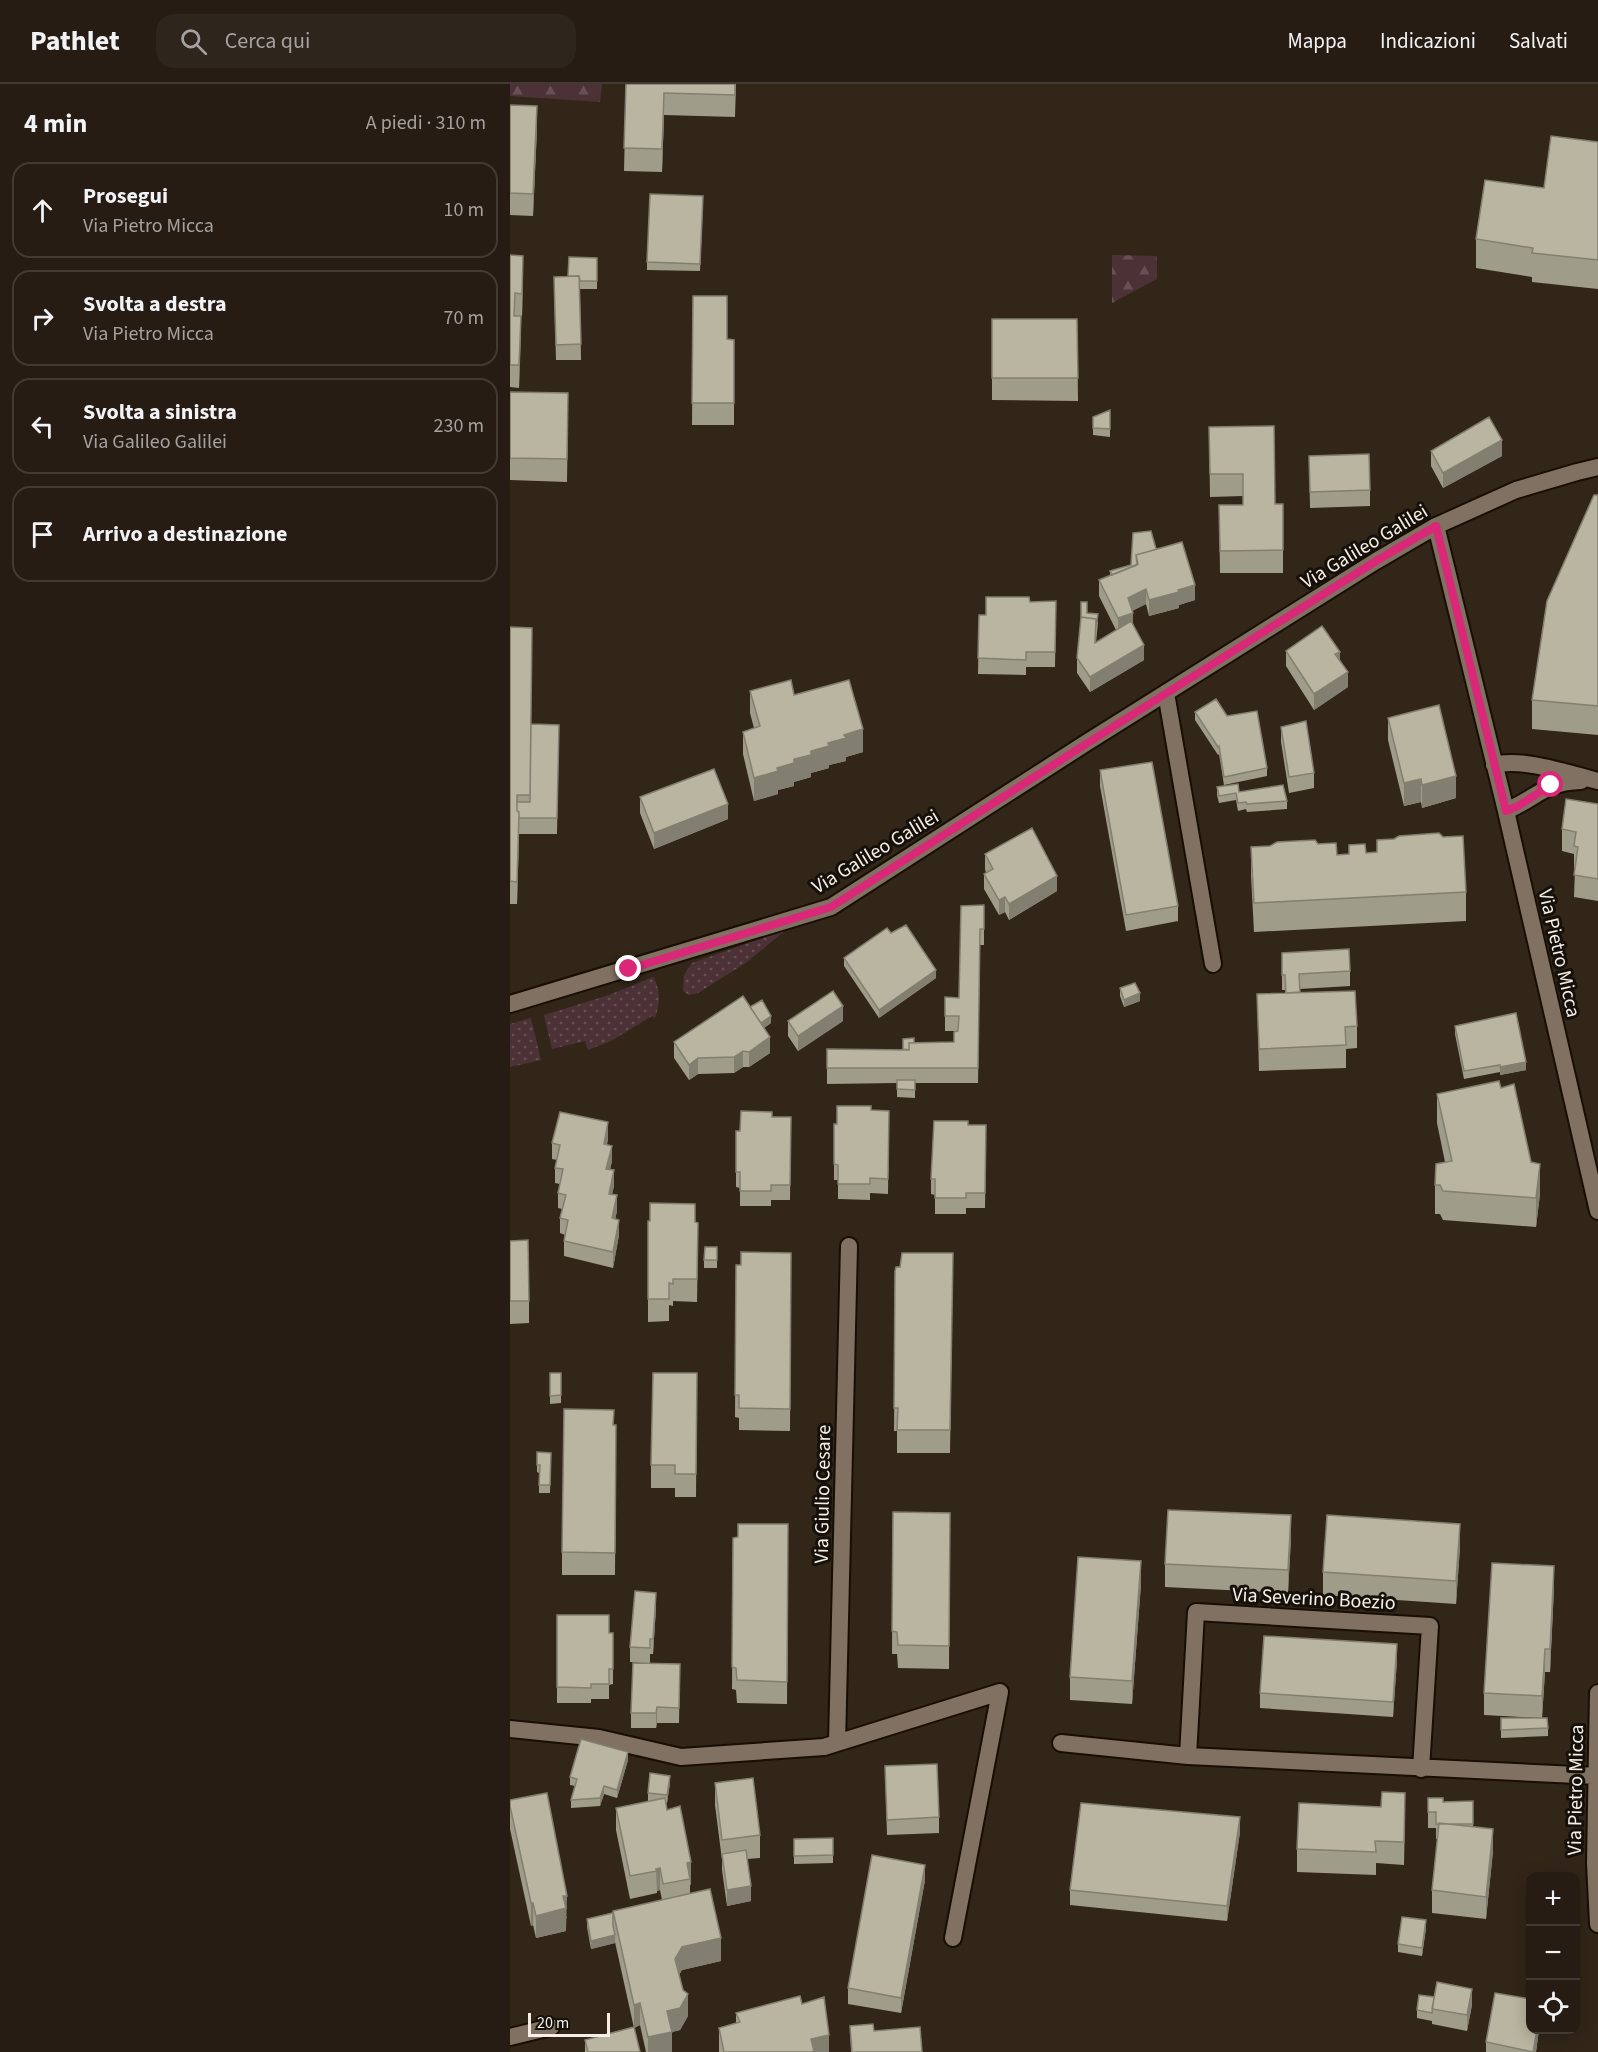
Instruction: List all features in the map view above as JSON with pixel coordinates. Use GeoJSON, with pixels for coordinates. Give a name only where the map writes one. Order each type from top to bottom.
{"type":"FeatureCollection","features":[{"type":"Feature","properties":{"kind":"street","name":"Via Galileo Galilei"},"geometry":{"type":"LineString","coordinates":[[510,1004],[831,907],[1166,693],[1436,526],[1516,490],[1598,467]]}},
{"type":"Feature","properties":{"kind":"street","name":"Via Pietro Micca"},"geometry":{"type":"LineString","coordinates":[[1436,526],[1506,811],[1598,1210]]}},
{"type":"Feature","properties":{"kind":"street"},"geometry":{"type":"LineString","coordinates":[[1166,693],[1212,964]]}},
{"type":"Feature","properties":{"kind":"street"},"geometry":{"type":"LineString","coordinates":[[1494,765],[1507,761],[1597,781]]}},
{"type":"Feature","properties":{"kind":"street"},"geometry":{"type":"LineString","coordinates":[[1506,811],[1551,785],[1597,781]]}},
{"type":"Feature","properties":{"kind":"street","name":"Via Giulio Cesare"},"geometry":{"type":"LineString","coordinates":[[837,1743],[849,1246]]}},
{"type":"Feature","properties":{"kind":"street","name":"Via Severino Boezio"},"geometry":{"type":"LineString","coordinates":[[1188,1756],[1196,1612],[1430,1626],[1421,1769]]}},
{"type":"Feature","properties":{"kind":"street"},"geometry":{"type":"LineString","coordinates":[[510,1729],[599,1738],[681,1757],[824,1747],[1000,1692],[952,1938]]}},
{"type":"Feature","properties":{"kind":"street","name":"Via Pietro Micca"},"geometry":{"type":"LineString","coordinates":[[1598,1693],[1595,1863],[1598,1924]]}},
{"type":"Feature","properties":{"kind":"street"},"geometry":{"type":"LineString","coordinates":[[1061,1743],[1188,1756],[1596,1776]]}},
{"type":"Feature","properties":{"kind":"street"},"geometry":{"type":"LineString","coordinates":[[510,2037],[551,2027]]}},
{"type":"Feature","properties":{"kind":"green space"},"geometry":{"type":"Polygon","coordinates":[[[510,84],[602,84],[600,102],[510,96],[510,84]]]}},
{"type":"Feature","properties":{"kind":"green space"},"geometry":{"type":"Polygon","coordinates":[[[1112,255],[1157,256],[1157,279],[1112,303],[1112,255]]]}},
{"type":"Feature","properties":{"kind":"green space"},"geometry":{"type":"Polygon","coordinates":[[[787,929],[747,962],[698,993],[689,995],[683,991],[684,975],[692,963],[787,929]]]}},
{"type":"Feature","properties":{"kind":"green space"},"geometry":{"type":"Polygon","coordinates":[[[653,977],[659,997],[655,1018],[652,1016],[611,1041],[588,1050],[585,1041],[552,1049],[544,1015],[609,995],[653,977]]]}},
{"type":"Feature","properties":{"kind":"green space"},"geometry":{"type":"Polygon","coordinates":[[[531,1018],[541,1060],[510,1067],[510,1024],[531,1018]]]}},
{"type":"Feature","properties":{"kind":"building"},"geometry":{"type":"Polygon","coordinates":[[[626,84],[735,84],[735,95],[664,93],[662,149],[624,148],[626,84]]]}},
{"type":"Feature","properties":{"kind":"building"},"geometry":{"type":"Polygon","coordinates":[[[510,105],[537,106],[533,194],[510,193],[510,105]]]}},
{"type":"Feature","properties":{"kind":"building"},"geometry":{"type":"Polygon","coordinates":[[[1551,136],[1598,142],[1598,260],[1532,253],[1533,248],[1476,239],[1485,180],[1544,188],[1551,136]]]}},
{"type":"Feature","properties":{"kind":"building"},"geometry":{"type":"Polygon","coordinates":[[[650,194],[703,196],[700,264],[647,262],[650,194]]]}},
{"type":"Feature","properties":{"kind":"building"},"geometry":{"type":"Polygon","coordinates":[[[510,255],[523,256],[522,294],[515,293],[514,316],[521,316],[519,365],[510,365],[510,255]]]}},
{"type":"Feature","properties":{"kind":"building"},"geometry":{"type":"Polygon","coordinates":[[[569,257],[597,258],[597,281],[580,281],[579,276],[568,276],[569,257]]]}},
{"type":"Feature","properties":{"kind":"building"},"geometry":{"type":"Polygon","coordinates":[[[579,276],[581,344],[556,345],[554,277],[579,276]]]}},
{"type":"Feature","properties":{"kind":"building"},"geometry":{"type":"Polygon","coordinates":[[[693,296],[727,296],[727,339],[734,340],[734,403],[692,403],[693,296]]]}},
{"type":"Feature","properties":{"kind":"building"},"geometry":{"type":"Polygon","coordinates":[[[992,319],[1077,319],[1078,378],[992,378],[992,319]]]}},
{"type":"Feature","properties":{"kind":"building"},"geometry":{"type":"Polygon","coordinates":[[[510,392],[568,393],[567,459],[510,458],[510,392]]]}},
{"type":"Feature","properties":{"kind":"building"},"geometry":{"type":"Polygon","coordinates":[[[1110,410],[1110,429],[1093,428],[1093,417],[1110,410]]]}},
{"type":"Feature","properties":{"kind":"building"},"geometry":{"type":"Polygon","coordinates":[[[1489,417],[1502,440],[1443,473],[1431,451],[1489,417]]]}},
{"type":"Feature","properties":{"kind":"building"},"geometry":{"type":"Polygon","coordinates":[[[1274,426],[1275,504],[1283,504],[1283,550],[1220,551],[1219,505],[1243,505],[1243,474],[1210,474],[1209,427],[1274,426]]]}},
{"type":"Feature","properties":{"kind":"building"},"geometry":{"type":"Polygon","coordinates":[[[1369,454],[1370,490],[1310,492],[1309,456],[1369,454]]]}},
{"type":"Feature","properties":{"kind":"building"},"geometry":{"type":"Polygon","coordinates":[[[1594,495],[1598,495],[1598,706],[1532,700],[1547,601],[1594,495]]]}},
{"type":"Feature","properties":{"kind":"building"},"geometry":{"type":"Polygon","coordinates":[[[1151,531],[1156,549],[1161,548],[1136,555],[1137,565],[1112,575],[1110,571],[1131,565],[1133,533],[1151,531]]]}},
{"type":"Feature","properties":{"kind":"building"},"geometry":{"type":"Polygon","coordinates":[[[1182,542],[1195,585],[1149,600],[1146,589],[1128,598],[1133,613],[1118,618],[1099,580],[1138,564],[1136,555],[1182,542]]]}},
{"type":"Feature","properties":{"kind":"building"},"geometry":{"type":"Polygon","coordinates":[[[986,597],[1029,597],[1030,602],[1056,601],[1055,652],[1026,652],[1026,660],[978,658],[979,615],[986,615],[986,597]]]}},
{"type":"Feature","properties":{"kind":"building"},"geometry":{"type":"Polygon","coordinates":[[[1081,602],[1087,602],[1087,613],[1098,614],[1096,627],[1096,619],[1081,617],[1081,602]]]}},
{"type":"Feature","properties":{"kind":"building"},"geometry":{"type":"Polygon","coordinates":[[[1081,617],[1096,619],[1095,643],[1131,621],[1144,645],[1090,677],[1077,658],[1081,617]]]}},
{"type":"Feature","properties":{"kind":"building"},"geometry":{"type":"Polygon","coordinates":[[[1322,626],[1340,652],[1335,654],[1348,672],[1314,694],[1286,651],[1322,626]]]}},
{"type":"Feature","properties":{"kind":"building"},"geometry":{"type":"Polygon","coordinates":[[[510,627],[532,628],[530,795],[517,795],[517,811],[519,812],[517,882],[510,881],[510,627]]]}},
{"type":"Feature","properties":{"kind":"building"},"geometry":{"type":"Polygon","coordinates":[[[791,680],[794,695],[849,680],[863,729],[844,735],[846,738],[828,743],[829,746],[811,751],[811,755],[794,759],[794,763],[777,768],[778,771],[754,778],[743,732],[760,726],[750,691],[791,680]]]}},
{"type":"Feature","properties":{"kind":"building"},"geometry":{"type":"Polygon","coordinates":[[[1216,699],[1227,716],[1257,711],[1267,768],[1224,777],[1219,746],[1195,712],[1216,699]]]}},
{"type":"Feature","properties":{"kind":"building"},"geometry":{"type":"Polygon","coordinates":[[[1439,705],[1456,776],[1422,785],[1421,779],[1404,783],[1388,718],[1439,705]]]}},
{"type":"Feature","properties":{"kind":"building"},"geometry":{"type":"Polygon","coordinates":[[[1306,721],[1314,773],[1289,777],[1281,727],[1306,721]]]}},
{"type":"Feature","properties":{"kind":"building"},"geometry":{"type":"Polygon","coordinates":[[[531,724],[559,725],[557,818],[519,818],[517,811],[517,802],[530,802],[531,724]]]}},
{"type":"Feature","properties":{"kind":"building"},"geometry":{"type":"Polygon","coordinates":[[[1152,762],[1178,906],[1126,915],[1100,770],[1152,762]]]}},
{"type":"Feature","properties":{"kind":"building"},"geometry":{"type":"Polygon","coordinates":[[[714,769],[728,804],[654,833],[640,797],[714,769]]]}},
{"type":"Feature","properties":{"kind":"building"},"geometry":{"type":"Polygon","coordinates":[[[1238,784],[1239,792],[1283,785],[1287,801],[1247,804],[1246,802],[1238,803],[1236,793],[1219,796],[1217,787],[1238,784]]]}},
{"type":"Feature","properties":{"kind":"building"},"geometry":{"type":"Polygon","coordinates":[[[1566,799],[1598,804],[1598,879],[1574,875],[1578,847],[1574,846],[1576,832],[1562,829],[1566,799]]]}},
{"type":"Feature","properties":{"kind":"building"},"geometry":{"type":"Polygon","coordinates":[[[1032,828],[1057,876],[1009,904],[1005,897],[999,900],[984,874],[993,869],[985,854],[1032,828]]]}},
{"type":"Feature","properties":{"kind":"building"},"geometry":{"type":"Polygon","coordinates":[[[1439,833],[1443,837],[1463,836],[1466,892],[1254,903],[1251,847],[1270,846],[1277,842],[1315,840],[1318,844],[1336,843],[1337,855],[1349,854],[1349,845],[1365,844],[1366,853],[1377,852],[1377,840],[1439,833]]]}},
{"type":"Feature","properties":{"kind":"building"},"geometry":{"type":"Polygon","coordinates":[[[984,905],[984,929],[980,929],[978,1068],[827,1068],[827,1049],[909,1050],[909,1043],[954,1042],[954,1032],[958,1031],[959,1016],[945,1016],[945,997],[959,998],[961,906],[984,905]]]}},
{"type":"Feature","properties":{"kind":"building"},"geometry":{"type":"Polygon","coordinates":[[[906,925],[936,970],[879,1010],[844,958],[887,928],[891,933],[906,925]]]}},
{"type":"Feature","properties":{"kind":"building"},"geometry":{"type":"Polygon","coordinates":[[[1349,949],[1350,971],[1299,974],[1300,992],[1286,993],[1285,975],[1282,975],[1282,953],[1349,949]]]}},
{"type":"Feature","properties":{"kind":"building"},"geometry":{"type":"Polygon","coordinates":[[[1135,983],[1140,993],[1124,1000],[1120,988],[1135,983]]]}},
{"type":"Feature","properties":{"kind":"building"},"geometry":{"type":"Polygon","coordinates":[[[833,991],[843,1006],[798,1036],[788,1021],[833,991]]]}},
{"type":"Feature","properties":{"kind":"building"},"geometry":{"type":"Polygon","coordinates":[[[1355,991],[1357,1026],[1345,1027],[1346,1045],[1259,1049],[1257,994],[1355,991]]]}},
{"type":"Feature","properties":{"kind":"building"},"geometry":{"type":"Polygon","coordinates":[[[743,996],[770,1037],[749,1052],[743,1051],[734,1057],[698,1058],[689,1065],[674,1042],[743,996]]]}},
{"type":"Feature","properties":{"kind":"building"},"geometry":{"type":"Polygon","coordinates":[[[762,1000],[771,1016],[761,1023],[750,1007],[762,1000]]]}},
{"type":"Feature","properties":{"kind":"building"},"geometry":{"type":"Polygon","coordinates":[[[1516,1013],[1526,1062],[1464,1071],[1455,1026],[1516,1013]]]}},
{"type":"Feature","properties":{"kind":"building"},"geometry":{"type":"Polygon","coordinates":[[[914,1038],[914,1043],[909,1043],[909,1050],[903,1049],[903,1039],[914,1038]]]}},
{"type":"Feature","properties":{"kind":"building"},"geometry":{"type":"Polygon","coordinates":[[[897,1080],[915,1080],[915,1090],[897,1089],[897,1080]]]}},
{"type":"Feature","properties":{"kind":"building"},"geometry":{"type":"Polygon","coordinates":[[[1499,1081],[1501,1088],[1514,1084],[1531,1162],[1540,1164],[1536,1198],[1443,1191],[1440,1185],[1435,1185],[1436,1164],[1452,1161],[1437,1094],[1499,1081]]]}},
{"type":"Feature","properties":{"kind":"building"},"geometry":{"type":"Polygon","coordinates":[[[837,1106],[871,1106],[871,1110],[889,1111],[888,1179],[870,1178],[870,1184],[838,1184],[838,1165],[834,1164],[834,1124],[837,1124],[837,1106]]]}},
{"type":"Feature","properties":{"kind":"building"},"geometry":{"type":"Polygon","coordinates":[[[741,1111],[772,1112],[772,1117],[791,1117],[790,1185],[771,1185],[771,1191],[740,1191],[740,1172],[736,1172],[736,1131],[740,1131],[741,1111]]]}},
{"type":"Feature","properties":{"kind":"building"},"geometry":{"type":"Polygon","coordinates":[[[560,1112],[608,1122],[604,1144],[612,1146],[606,1169],[614,1170],[609,1194],[617,1195],[612,1218],[619,1220],[613,1252],[564,1241],[568,1220],[560,1218],[566,1195],[558,1193],[563,1169],[555,1168],[560,1145],[552,1143],[560,1112]]]}},
{"type":"Feature","properties":{"kind":"building"},"geometry":{"type":"Polygon","coordinates":[[[934,1121],[968,1121],[968,1125],[986,1125],[985,1193],[966,1193],[966,1198],[935,1198],[935,1179],[931,1179],[934,1121]]]}},
{"type":"Feature","properties":{"kind":"building"},"geometry":{"type":"Polygon","coordinates":[[[650,1203],[695,1204],[695,1222],[698,1223],[697,1279],[673,1279],[673,1284],[669,1283],[669,1299],[648,1299],[650,1203]]]}},
{"type":"Feature","properties":{"kind":"building"},"geometry":{"type":"Polygon","coordinates":[[[528,1240],[529,1301],[510,1301],[510,1241],[528,1240]]]}},
{"type":"Feature","properties":{"kind":"building"},"geometry":{"type":"Polygon","coordinates":[[[705,1247],[717,1247],[717,1260],[704,1260],[705,1247]]]}},
{"type":"Feature","properties":{"kind":"building"},"geometry":{"type":"Polygon","coordinates":[[[741,1252],[791,1253],[790,1409],[739,1408],[739,1395],[735,1395],[736,1265],[741,1265],[741,1252]]]}},
{"type":"Feature","properties":{"kind":"building"},"geometry":{"type":"Polygon","coordinates":[[[902,1253],[953,1253],[950,1430],[897,1430],[898,1408],[894,1408],[895,1271],[896,1267],[900,1267],[902,1253]]]}},
{"type":"Feature","properties":{"kind":"building"},"geometry":{"type":"Polygon","coordinates":[[[550,1373],[561,1373],[561,1395],[550,1396],[550,1373]]]}},
{"type":"Feature","properties":{"kind":"building"},"geometry":{"type":"Polygon","coordinates":[[[653,1373],[697,1373],[696,1474],[675,1474],[675,1465],[651,1465],[653,1373]]]}},
{"type":"Feature","properties":{"kind":"building"},"geometry":{"type":"Polygon","coordinates":[[[564,1409],[614,1410],[613,1425],[616,1425],[615,1553],[562,1552],[564,1409]]]}},
{"type":"Feature","properties":{"kind":"building"},"geometry":{"type":"Polygon","coordinates":[[[537,1452],[551,1453],[550,1485],[539,1485],[540,1465],[537,1465],[537,1452]]]}},
{"type":"Feature","properties":{"kind":"building"},"geometry":{"type":"Polygon","coordinates":[[[1168,1510],[1291,1515],[1288,1570],[1165,1564],[1168,1510]]]}},
{"type":"Feature","properties":{"kind":"building"},"geometry":{"type":"Polygon","coordinates":[[[893,1512],[950,1513],[949,1646],[898,1645],[897,1632],[892,1631],[893,1512]]]}},
{"type":"Feature","properties":{"kind":"building"},"geometry":{"type":"Polygon","coordinates":[[[1327,1515],[1460,1524],[1456,1581],[1323,1572],[1327,1515]]]}},
{"type":"Feature","properties":{"kind":"building"},"geometry":{"type":"Polygon","coordinates":[[[738,1524],[788,1524],[787,1682],[737,1680],[736,1668],[732,1667],[733,1538],[738,1537],[738,1524]]]}},
{"type":"Feature","properties":{"kind":"building"},"geometry":{"type":"Polygon","coordinates":[[[1078,1557],[1141,1561],[1132,1681],[1070,1677],[1078,1557]]]}},
{"type":"Feature","properties":{"kind":"building"},"geometry":{"type":"Polygon","coordinates":[[[1492,1563],[1554,1566],[1550,1649],[1545,1649],[1542,1696],[1484,1693],[1492,1563]]]}},
{"type":"Feature","properties":{"kind":"building"},"geometry":{"type":"Polygon","coordinates":[[[635,1591],[656,1593],[653,1639],[650,1639],[650,1648],[630,1647],[635,1591]]]}},
{"type":"Feature","properties":{"kind":"building"},"geometry":{"type":"Polygon","coordinates":[[[557,1615],[609,1615],[609,1633],[613,1633],[613,1669],[609,1669],[609,1684],[591,1684],[591,1688],[557,1687],[557,1615]]]}},
{"type":"Feature","properties":{"kind":"building"},"geometry":{"type":"Polygon","coordinates":[[[1264,1636],[1397,1644],[1393,1702],[1260,1693],[1264,1636]]]}},
{"type":"Feature","properties":{"kind":"building"},"geometry":{"type":"Polygon","coordinates":[[[633,1663],[680,1664],[679,1708],[657,1707],[656,1713],[631,1713],[633,1663]]]}},
{"type":"Feature","properties":{"kind":"building"},"geometry":{"type":"Polygon","coordinates":[[[1501,1718],[1547,1718],[1548,1728],[1501,1730],[1501,1718]]]}},
{"type":"Feature","properties":{"kind":"building"},"geometry":{"type":"Polygon","coordinates":[[[581,1739],[628,1752],[617,1790],[604,1786],[600,1798],[571,1800],[577,1779],[570,1777],[581,1739]]]}},
{"type":"Feature","properties":{"kind":"building"},"geometry":{"type":"Polygon","coordinates":[[[937,1764],[939,1817],[887,1820],[885,1766],[937,1764]]]}},
{"type":"Feature","properties":{"kind":"building"},"geometry":{"type":"Polygon","coordinates":[[[650,1773],[670,1776],[667,1795],[648,1793],[650,1773]]]}},
{"type":"Feature","properties":{"kind":"building"},"geometry":{"type":"Polygon","coordinates":[[[753,1778],[760,1835],[722,1840],[715,1783],[753,1778]]]}},
{"type":"Feature","properties":{"kind":"building"},"geometry":{"type":"Polygon","coordinates":[[[1382,1792],[1405,1793],[1404,1842],[1375,1841],[1376,1852],[1297,1849],[1299,1803],[1381,1807],[1382,1792]]]}},
{"type":"Feature","properties":{"kind":"building"},"geometry":{"type":"Polygon","coordinates":[[[547,1793],[567,1896],[563,1896],[566,1908],[536,1916],[533,1903],[531,1903],[510,1800],[547,1793]]]}},
{"type":"Feature","properties":{"kind":"building"},"geometry":{"type":"Polygon","coordinates":[[[665,1798],[667,1810],[680,1806],[691,1862],[687,1863],[690,1879],[663,1884],[660,1868],[656,1869],[657,1871],[630,1876],[616,1808],[665,1798]]]}},
{"type":"Feature","properties":{"kind":"building"},"geometry":{"type":"Polygon","coordinates":[[[1428,1798],[1443,1798],[1443,1802],[1473,1801],[1473,1824],[1436,1824],[1436,1812],[1428,1812],[1428,1798]]]}},
{"type":"Feature","properties":{"kind":"building"},"geometry":{"type":"Polygon","coordinates":[[[1081,1803],[1240,1817],[1227,1906],[1070,1890],[1081,1803]]]}},
{"type":"Feature","properties":{"kind":"building"},"geometry":{"type":"Polygon","coordinates":[[[1439,1823],[1493,1829],[1486,1897],[1432,1890],[1439,1823]]]}},
{"type":"Feature","properties":{"kind":"building"},"geometry":{"type":"Polygon","coordinates":[[[833,1838],[833,1855],[794,1856],[794,1839],[833,1838]]]}},
{"type":"Feature","properties":{"kind":"building"},"geometry":{"type":"Polygon","coordinates":[[[746,1850],[751,1886],[727,1890],[722,1854],[746,1850]]]}},
{"type":"Feature","properties":{"kind":"building"},"geometry":{"type":"Polygon","coordinates":[[[872,1855],[925,1865],[901,1998],[848,1988],[872,1855]]]}},
{"type":"Feature","properties":{"kind":"building"},"geometry":{"type":"Polygon","coordinates":[[[710,1889],[721,1938],[682,1947],[675,1959],[683,1990],[688,1994],[680,2008],[667,2011],[672,2032],[648,2037],[640,2003],[634,2005],[613,1911],[710,1889]]]}},
{"type":"Feature","properties":{"kind":"building"},"geometry":{"type":"Polygon","coordinates":[[[613,1913],[615,1935],[591,1941],[587,1919],[613,1913]]]}},
{"type":"Feature","properties":{"kind":"building"},"geometry":{"type":"Polygon","coordinates":[[[1402,1917],[1426,1920],[1422,1948],[1398,1944],[1402,1917]]]}},
{"type":"Feature","properties":{"kind":"building"},"geometry":{"type":"Polygon","coordinates":[[[1437,1982],[1472,1989],[1467,2015],[1432,2009],[1437,1982]]]}},
{"type":"Feature","properties":{"kind":"building"},"geometry":{"type":"Polygon","coordinates":[[[1495,1993],[1526,1998],[1526,2034],[1536,2034],[1533,2052],[1486,2042],[1495,1993]]]}},
{"type":"Feature","properties":{"kind":"building"},"geometry":{"type":"Polygon","coordinates":[[[1419,1995],[1434,1997],[1432,2013],[1417,2010],[1419,1995]]]}},
{"type":"Feature","properties":{"kind":"building"},"geometry":{"type":"Polygon","coordinates":[[[800,1996],[802,2004],[824,1997],[829,2035],[811,2039],[814,2051],[724,2052],[719,2028],[740,2022],[736,2013],[800,1996]]]}},
{"type":"Feature","properties":{"kind":"building"},"geometry":{"type":"Polygon","coordinates":[[[873,2024],[874,2031],[920,2027],[922,2052],[852,2052],[850,2026],[873,2024]]]}},
{"type":"Feature","properties":{"kind":"building"},"geometry":{"type":"Polygon","coordinates":[[[634,2027],[640,2052],[588,2052],[585,2040],[634,2027]]]}},
{"type":"Feature","properties":{"kind":"route"},"geometry":{"type":"LineString","coordinates":[[629,969],[831,907],[1376,561],[1436,526],[1506,811],[1551,785]]}}]}
